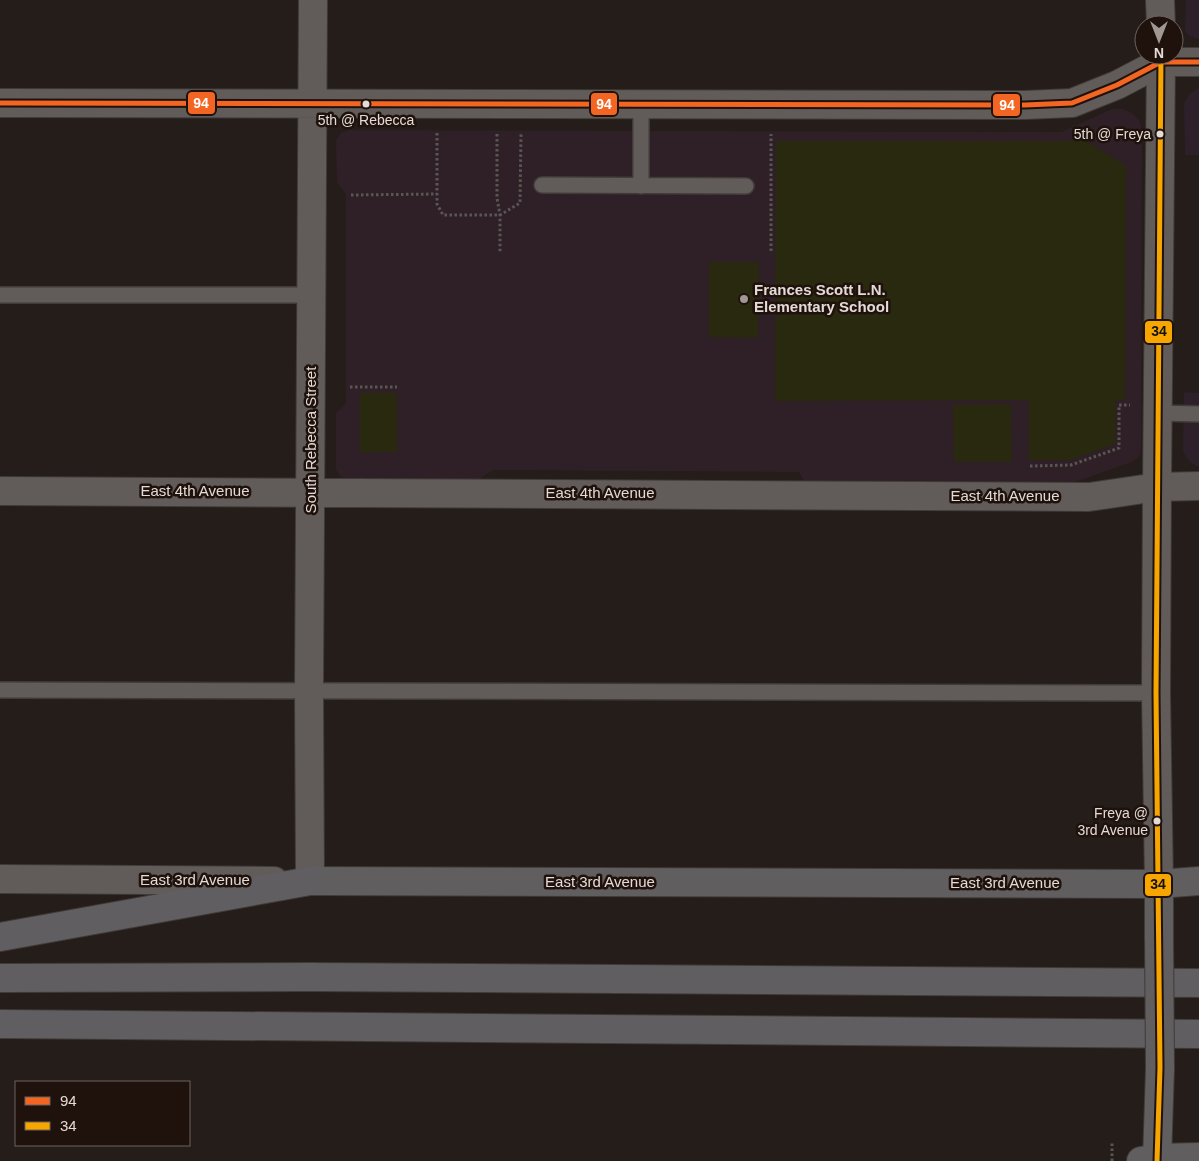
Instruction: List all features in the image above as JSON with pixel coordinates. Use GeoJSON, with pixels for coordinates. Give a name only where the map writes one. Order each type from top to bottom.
{"type":"FeatureCollection","features":[{"type":"Feature","properties":{"kind":"highway"},"geometry":{"type":"LineString","coordinates":[[0,937],[310,881]]}},
{"type":"Feature","properties":{"kind":"highway"},"geometry":{"type":"LineString","coordinates":[[0,978],[330,977],[1199,983]]}},
{"type":"Feature","properties":{"kind":"highway"},"geometry":{"type":"LineString","coordinates":[[0,1024],[1199,1034]]}},
{"type":"Feature","properties":{"kind":"main road","name":"East 3rd Avenue"},"geometry":{"type":"LineString","coordinates":[[310,881],[1159,884],[1199,881]]}},
{"type":"Feature","properties":{"kind":"main road"},"geometry":{"type":"LineString","coordinates":[[1159,884],[1160,1068],[1152,1160],[1199,1158]]}},
{"type":"Feature","properties":{"kind":"street","name":"South Rebecca Street"},"geometry":{"type":"LineString","coordinates":[[310,881],[312,0]]}},
{"type":"Feature","properties":{"kind":"street"},"geometry":{"type":"LineString","coordinates":[[1160,0],[1160,15]]}},
{"type":"Feature","properties":{"kind":"street"},"geometry":{"type":"LineString","coordinates":[[1184,61],[1199,62]]}},
{"type":"Feature","properties":{"kind":"street"},"geometry":{"type":"LineString","coordinates":[[0,104],[1025,105],[1072,103],[1117,85],[1151,65]]}},
{"type":"Feature","properties":{"kind":"street"},"geometry":{"type":"LineString","coordinates":[[1159,884],[1156,693],[1157,487],[1147,409],[1161,65]]}},
{"type":"Feature","properties":{"kind":"street","name":"East 4th Avenue"},"geometry":{"type":"LineString","coordinates":[[0,491],[1089,497],[1157,487],[1199,486]]}},
{"type":"Feature","properties":{"kind":"street","name":"East 3rd Avenue"},"geometry":{"type":"LineString","coordinates":[[0,879],[310,881]]}},
{"type":"Feature","properties":{"kind":"lane"},"geometry":{"type":"LineString","coordinates":[[641,105],[641,186]]}},
{"type":"Feature","properties":{"kind":"lane"},"geometry":{"type":"LineString","coordinates":[[542,185],[746,186]]}},
{"type":"Feature","properties":{"kind":"lane"},"geometry":{"type":"LineString","coordinates":[[0,295],[312,295]]}},
{"type":"Feature","properties":{"kind":"lane"},"geometry":{"type":"LineString","coordinates":[[1147,409],[1199,414]]}},
{"type":"Feature","properties":{"kind":"lane"},"geometry":{"type":"LineString","coordinates":[[0,690],[1156,693]]}},
{"type":"Feature","properties":{"kind":"path"},"geometry":{"type":"LineString","coordinates":[[437,133],[436,204],[443,215],[500,215],[520,203],[521,134]]}},
{"type":"Feature","properties":{"kind":"path"},"geometry":{"type":"LineString","coordinates":[[497,134],[497,198],[500,215],[500,252]]}},
{"type":"Feature","properties":{"kind":"path"},"geometry":{"type":"LineString","coordinates":[[771,134],[771,251]]}},
{"type":"Feature","properties":{"kind":"path"},"geometry":{"type":"LineString","coordinates":[[351,195],[436,194]]}},
{"type":"Feature","properties":{"kind":"path"},"geometry":{"type":"LineString","coordinates":[[350,387],[397,387]]}},
{"type":"Feature","properties":{"kind":"path"},"geometry":{"type":"LineString","coordinates":[[1030,466],[1071,465],[1119,448],[1119,405],[1147,409]]}},
{"type":"Feature","properties":{"kind":"path"},"geometry":{"type":"LineString","coordinates":[[1112,1142],[1112,1161]]}},
{"type":"Feature","properties":{"kind":"shaded area"},"geometry":{"type":"Polygon","coordinates":[[[1186,0],[1199,0],[1199,39],[1189,36],[1185,31],[1186,0]]]}},
{"type":"Feature","properties":{"kind":"shaded area"},"geometry":{"type":"Polygon","coordinates":[[[1199,89],[1199,155],[1185,155],[1184,104],[1189,94],[1199,89]]]}},
{"type":"Feature","properties":{"kind":"shaded area","name":"Frances Scott L.N. Elementary School"},"geometry":{"type":"Polygon","coordinates":[[[1112,109],[1123,109],[1132,113],[1139,120],[1142,129],[1141,448],[1139,457],[1132,462],[1075,482],[804,481],[799,472],[493,470],[477,480],[347,480],[340,476],[336,470],[336,413],[346,403],[346,194],[337,182],[336,140],[341,133],[349,130],[1061,132],[1112,109]]]}},
{"type":"Feature","properties":{"kind":"shaded area"},"geometry":{"type":"Polygon","coordinates":[[[776,141],[1086,141],[1126,166],[1125,400],[1116,400],[1115,444],[1070,460],[1029,460],[1029,400],[775,401],[776,141]]]}},
{"type":"Feature","properties":{"kind":"shaded area"},"geometry":{"type":"Polygon","coordinates":[[[709,262],[759,262],[758,338],[709,337],[709,262]]]}},
{"type":"Feature","properties":{"kind":"shaded area"},"geometry":{"type":"Polygon","coordinates":[[[1184,392],[1199,393],[1199,466],[1188,460],[1183,451],[1184,392]]]}},
{"type":"Feature","properties":{"kind":"shaded area"},"geometry":{"type":"Polygon","coordinates":[[[360,393],[397,393],[397,452],[360,452],[360,393]]]}},
{"type":"Feature","properties":{"kind":"shaded area"},"geometry":{"type":"Polygon","coordinates":[[[1011,404],[1012,462],[954,462],[953,405],[1011,404]]]}},
{"type":"Feature","properties":{"kind":"transit line","name":"94"},"geometry":{"type":"LineString","coordinates":[[0,103],[1025,105],[1072,103],[1117,85],[1161,62],[1199,62]]}},
{"type":"Feature","properties":{"kind":"transit line","name":"34"},"geometry":{"type":"LineString","coordinates":[[1157,1161],[1160,1068],[1156,693],[1161,65]]}},
{"type":"Feature","properties":{"kind":"place","name":"5th @ Rebecca"},"geometry":{"type":"Point","coordinates":[366,104]}},
{"type":"Feature","properties":{"kind":"place","name":"5th @ Freya"},"geometry":{"type":"Point","coordinates":[1160,134]}},
{"type":"Feature","properties":{"kind":"place","name":"Frances Scott L.N. Elementary School"},"geometry":{"type":"Point","coordinates":[744,299]}},
{"type":"Feature","properties":{"kind":"place","name":"Freya @ 3rd Avenue"},"geometry":{"type":"Point","coordinates":[1157,821]}}]}
